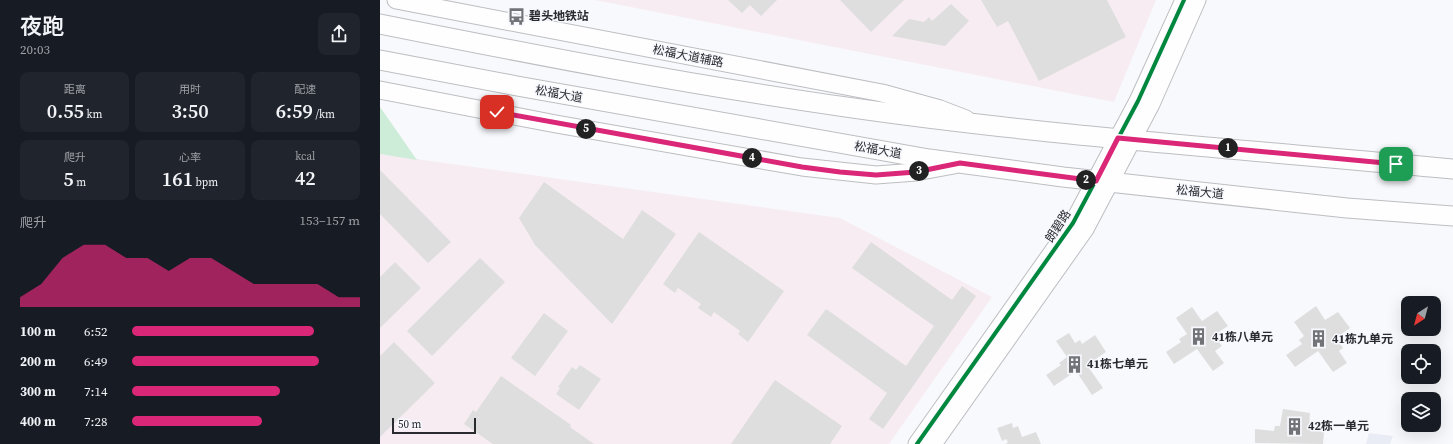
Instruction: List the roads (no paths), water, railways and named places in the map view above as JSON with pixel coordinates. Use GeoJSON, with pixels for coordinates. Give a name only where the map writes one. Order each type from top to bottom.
{"type":"FeatureCollection","features":[{"type":"Feature","properties":{"kind":"main road","name":"松福大道辅路"},"geometry":{"type":"LineString","coordinates":[[396,0],[882,93],[940,109],[977,124]]}},
{"type":"Feature","properties":{"kind":"main road","name":"朗碧路"},"geometry":{"type":"LineString","coordinates":[[1125,139],[1138,101],[1184,0]]}},
{"type":"Feature","properties":{"kind":"main road","name":"朗碧路"},"geometry":{"type":"LineString","coordinates":[[917,444],[1102,182],[1125,139],[1151,104],[1197,0]]}},
{"type":"Feature","properties":{"kind":"main road"},"geometry":{"type":"LineString","coordinates":[[380,24],[700,85],[848,108],[977,124],[1125,139],[1453,169]]}},
{"type":"Feature","properties":{"kind":"main road","name":"松福大道"},"geometry":{"type":"LineString","coordinates":[[380,60],[687,117],[960,163],[1102,182],[1347,208],[1453,216]]}},
{"type":"Feature","properties":{"kind":"main road"},"geometry":{"type":"LineString","coordinates":[[380,90],[556,124],[802,167],[876,175],[916,172],[960,163]]}},
{"type":"Feature","properties":{"kind":"main road","name":"朗碧路"},"geometry":{"type":"LineString","coordinates":[[933,444],[1085,229],[1102,182]]}},
{"type":"Feature","properties":{"kind":"place","name":"碧头地铁站"},"geometry":{"type":"Point","coordinates":[516,16]}},
{"type":"Feature","properties":{"kind":"place","name":"41栋八单元"},"geometry":{"type":"Point","coordinates":[1199,337]}},
{"type":"Feature","properties":{"kind":"place","name":"41栋九单元"},"geometry":{"type":"Point","coordinates":[1319,339]}},
{"type":"Feature","properties":{"kind":"place","name":"41栋七单元"},"geometry":{"type":"Point","coordinates":[1074,364]}},
{"type":"Feature","properties":{"kind":"place","name":"42栋一单元"},"geometry":{"type":"Point","coordinates":[1295,426]}}]}
